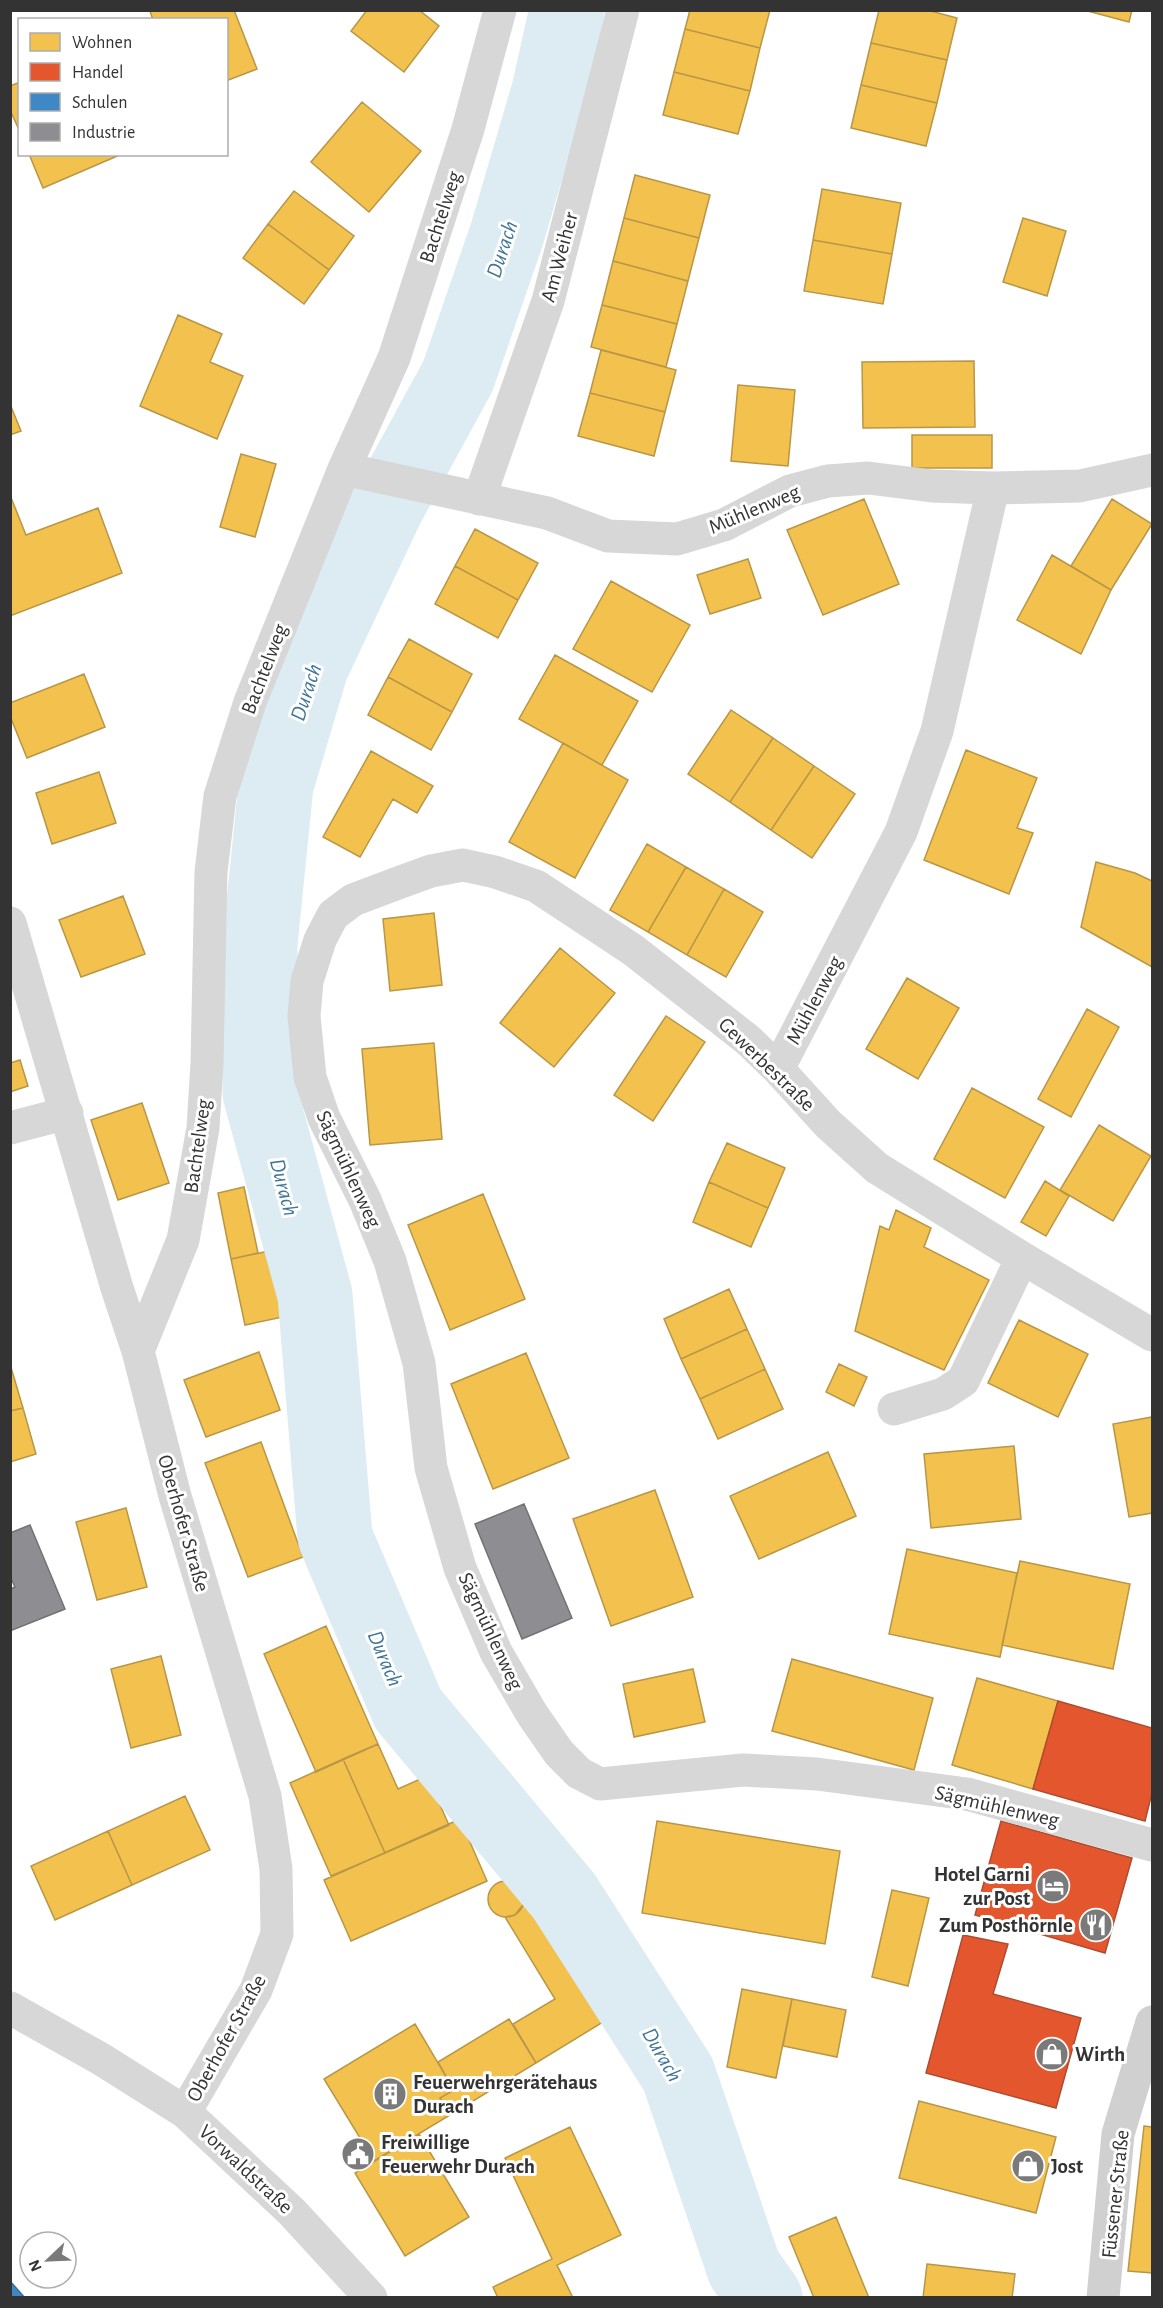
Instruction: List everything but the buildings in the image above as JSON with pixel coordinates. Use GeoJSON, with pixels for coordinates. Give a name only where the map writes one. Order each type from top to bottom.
{"type":"FeatureCollection","features":[{"type":"Feature","properties":{"kind":"main road","name":"Füssener Straße"},"geometry":{"type":"LineString","coordinates":[[1103,2298],[1118,2134],[1152,2022]]}},
{"type":"Feature","properties":{"kind":"street","name":"Bachtelweg"},"geometry":{"type":"LineString","coordinates":[[138,1351],[183,1240],[202,1128],[207,1063],[211,872],[220,796],[250,702],[355,471],[468,129],[500,10]]}},
{"type":"Feature","properties":{"kind":"street","name":"Am Weiher"},"geometry":{"type":"LineString","coordinates":[[467,495],[548,301],[623,10]]}},
{"type":"Feature","properties":{"kind":"street","name":"Mühlenweg"},"geometry":{"type":"LineString","coordinates":[[355,471],[547,513],[608,536],[677,539],[724,525],[790,491],[828,481],[868,478],[932,486],[993,488],[1080,486],[1152,470]]}},
{"type":"Feature","properties":{"kind":"street","name":"Mühlenweg"},"geometry":{"type":"LineString","coordinates":[[778,1069],[901,832],[937,731],[993,488]]}},
{"type":"Feature","properties":{"kind":"street","name":"Gewerbestraße"},"geometry":{"type":"LineString","coordinates":[[333,915],[354,900],[398,883],[431,871],[463,865],[495,872],[536,886],[633,950],[748,1040],[828,1124],[877,1168],[1152,1335]]}},
{"type":"Feature","properties":{"kind":"street","name":"Sägmühlenweg"},"geometry":{"type":"LineString","coordinates":[[333,915],[320,940],[307,981],[304,1016],[310,1077],[324,1118],[365,1200],[390,1261],[419,1363],[431,1468],[460,1568],[496,1652],[532,1714],[559,1753],[579,1773],[600,1784],[742,1770],[817,1774],[967,1794],[1152,1845]]}},
{"type":"Feature","properties":{"kind":"street","name":"Oberhofer Straße"},"geometry":{"type":"LineString","coordinates":[[10,923],[117,1288],[138,1351],[175,1497],[265,1796],[276,1869],[277,1934],[260,1981],[185,2112]]}},
{"type":"Feature","properties":{"kind":"street"},"geometry":{"type":"LineString","coordinates":[[10,1128],[67,1113]]}},
{"type":"Feature","properties":{"kind":"street"},"geometry":{"type":"LineString","coordinates":[[894,1409],[943,1394],[963,1381],[1022,1258]]}},
{"type":"Feature","properties":{"kind":"street","name":"Vorwaldstraße"},"geometry":{"type":"LineString","coordinates":[[10,2008],[101,2059],[185,2112],[292,2211],[371,2298]]}},
{"type":"Feature","properties":{"kind":"waterway","name":"Durach"},"geometry":{"type":"LineString","coordinates":[[567,10],[549,91],[507,234],[458,376],[386,508],[311,667],[276,785],[260,943],[260,1093],[315,1295],[335,1537],[408,1709],[564,1896],[678,2074],[744,2268],[765,2298]]}},
{"type":"Feature","properties":{"kind":"place","name":"Hotel Garni zur Post"},"geometry":{"type":"Point","coordinates":[1053,1886]}},
{"type":"Feature","properties":{"kind":"place","name":"Zum Posthörnle"},"geometry":{"type":"Point","coordinates":[1096,1925]}},
{"type":"Feature","properties":{"kind":"place","name":"Wirth"},"geometry":{"type":"Point","coordinates":[1052,2054]}},
{"type":"Feature","properties":{"kind":"place","name":"Feuerwehrgerätehaus Durach"},"geometry":{"type":"Point","coordinates":[390,2094]}},
{"type":"Feature","properties":{"kind":"place","name":"Freiwillige Feuerwehr Durach"},"geometry":{"type":"Point","coordinates":[358,2154]}},
{"type":"Feature","properties":{"kind":"place","name":"Jost"},"geometry":{"type":"Point","coordinates":[1028,2166]}}]}
